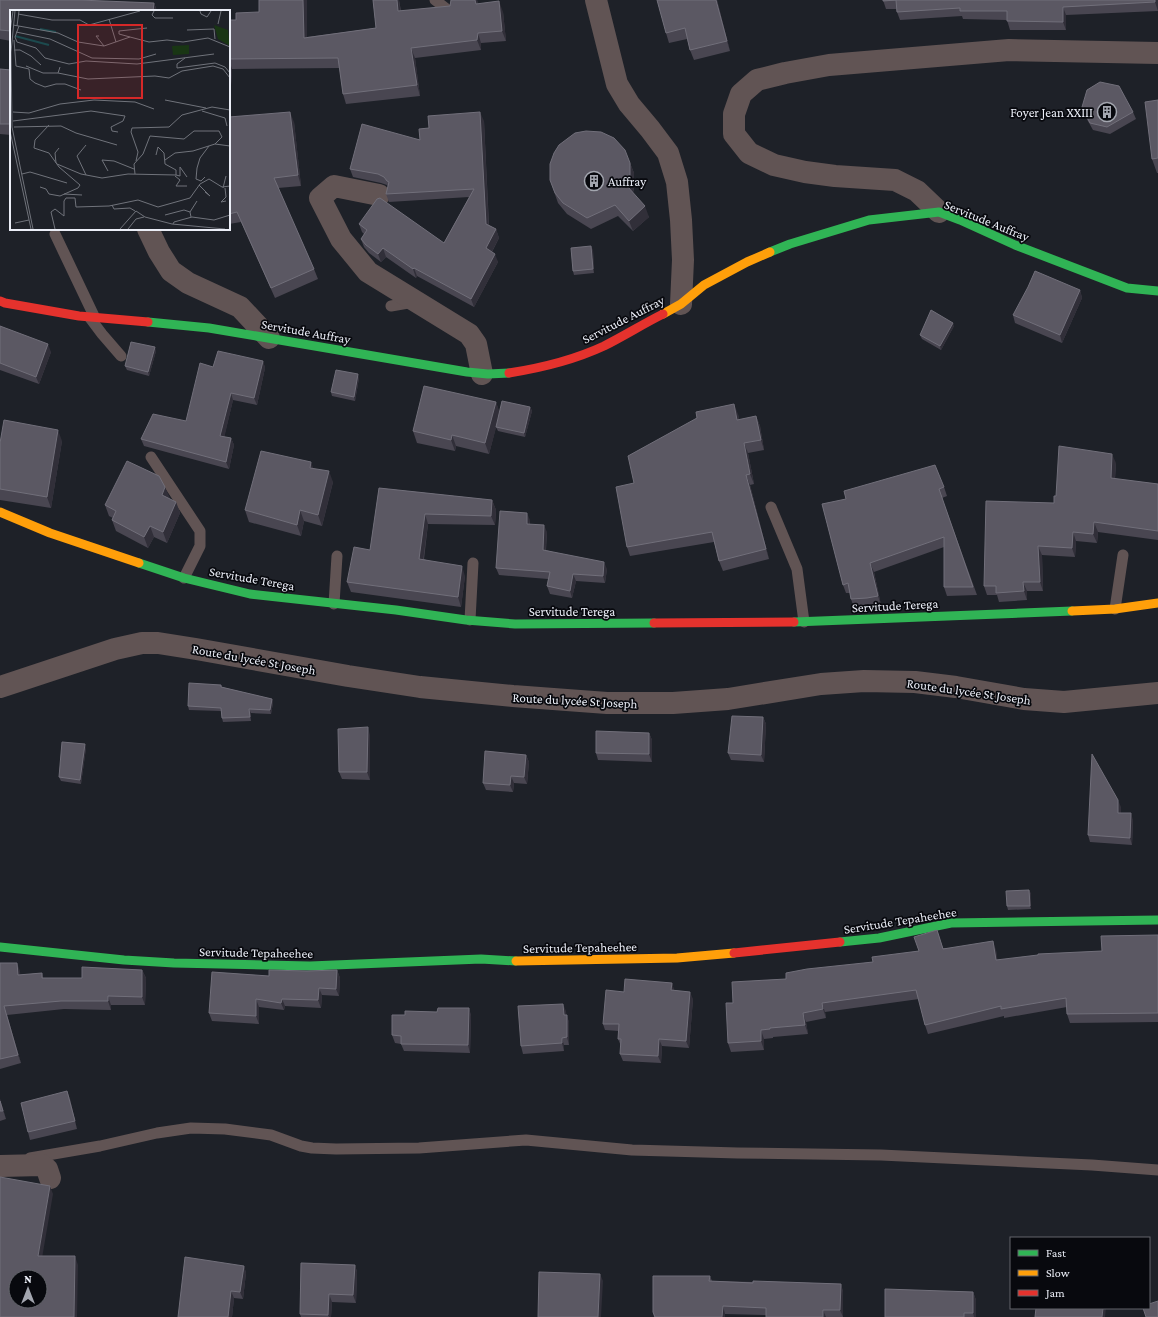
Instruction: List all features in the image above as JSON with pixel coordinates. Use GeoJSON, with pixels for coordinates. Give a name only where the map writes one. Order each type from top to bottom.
{"type":"FeatureCollection","features":[{"type":"Feature","properties":{"kind":"street"},"geometry":{"type":"LineString","coordinates":[[596,0],[617,84],[629,104],[668,153],[677,182],[683,260],[681,304]]}},
{"type":"Feature","properties":{"kind":"street"},"geometry":{"type":"LineString","coordinates":[[939,212],[917,191],[895,180],[835,176],[805,172],[774,165],[749,153],[734,134],[734,114],[741,94],[758,80],[785,73],[830,66],[1009,50],[1158,53]]}},
{"type":"Feature","properties":{"kind":"street"},"geometry":{"type":"LineString","coordinates":[[379,195],[334,186],[320,198],[341,239],[368,272],[469,334],[476,344],[482,374]]}},
{"type":"Feature","properties":{"kind":"street","name":"Servitude Auffray"},"geometry":{"type":"LineString","coordinates":[[0,301],[13,305],[92,318],[202,327],[467,372],[482,374],[505,374],[530,370],[576,357],[603,346],[681,304],[704,285],[747,262],[790,244],[869,220],[939,212],[1015,245],[1127,288],[1158,292]]}},
{"type":"Feature","properties":{"kind":"street"},"geometry":{"type":"LineString","coordinates":[[148,230],[159,252],[172,271],[188,283],[240,307],[269,338]]}},
{"type":"Feature","properties":{"kind":"street","name":"Servitude Terega"},"geometry":{"type":"LineString","coordinates":[[0,512],[50,533],[196,582],[250,594],[515,624],[804,622],[1115,608],[1158,604]]}},
{"type":"Feature","properties":{"kind":"street","name":"Route du lycée St Joseph"},"geometry":{"type":"LineString","coordinates":[[0,688],[109,651],[142,643],[158,643],[420,687],[603,703],[673,703],[728,699],[821,684],[864,681],[922,682],[1024,699],[1064,702],[1158,693]]}},
{"type":"Feature","properties":{"kind":"street","name":"Servitude Tepaheehee"},"geometry":{"type":"LineString","coordinates":[[0,947],[174,964],[310,966],[399,964],[481,959],[525,961],[677,958],[711,956],[879,938],[951,923],[1158,920]]}},
{"type":"Feature","properties":{"kind":"street"},"geometry":{"type":"LineString","coordinates":[[0,1166],[42,1165],[47,1169],[50,1178]]}},
{"type":"Feature","properties":{"kind":"lane"},"geometry":{"type":"LineString","coordinates":[[435,0],[448,10]]}},
{"type":"Feature","properties":{"kind":"lane"},"geometry":{"type":"LineString","coordinates":[[55,234],[92,318],[102,334],[121,356]]}},
{"type":"Feature","properties":{"kind":"lane"},"geometry":{"type":"LineString","coordinates":[[391,306],[417,302]]}},
{"type":"Feature","properties":{"kind":"lane"},"geometry":{"type":"LineString","coordinates":[[151,457],[200,531],[200,546],[184,578]]}},
{"type":"Feature","properties":{"kind":"lane"},"geometry":{"type":"LineString","coordinates":[[772,507],[797,569],[804,622]]}},
{"type":"Feature","properties":{"kind":"lane"},"geometry":{"type":"LineString","coordinates":[[1115,608],[1123,555]]}},
{"type":"Feature","properties":{"kind":"lane"},"geometry":{"type":"LineString","coordinates":[[334,604],[337,556]]}},
{"type":"Feature","properties":{"kind":"lane"},"geometry":{"type":"LineString","coordinates":[[470,620],[472,563]]}},
{"type":"Feature","properties":{"kind":"lane"},"geometry":{"type":"LineString","coordinates":[[0,1162],[100,1146],[157,1132],[191,1128],[225,1129],[270,1135],[301,1146],[312,1148],[419,1148],[526,1140],[632,1150],[888,1155],[1092,1165],[1158,1170]]}},
{"type":"Feature","properties":{"kind":"building"},"geometry":{"type":"Polygon","coordinates":[[[0,0],[79,0],[154,3],[153,10],[10,10],[10,31],[0,30],[0,0]]]}},
{"type":"Feature","properties":{"kind":"building"},"geometry":{"type":"Polygon","coordinates":[[[259,0],[303,0],[304,38],[376,28],[373,0],[397,0],[398,11],[450,6],[451,0],[475,0],[476,4],[499,1],[502,31],[478,33],[477,40],[411,48],[417,85],[343,94],[338,58],[230,59],[230,20],[236,20],[236,13],[259,12],[259,0]]]}},
{"type":"Feature","properties":{"kind":"building"},"geometry":{"type":"Polygon","coordinates":[[[657,0],[716,0],[727,41],[690,50],[685,28],[666,33],[657,0]]]}},
{"type":"Feature","properties":{"kind":"building"},"geometry":{"type":"Polygon","coordinates":[[[896,0],[1155,0],[1155,2],[1063,7],[1063,22],[1007,21],[1007,11],[960,11],[960,8],[897,12],[896,0]]]}},
{"type":"Feature","properties":{"kind":"building"},"geometry":{"type":"Polygon","coordinates":[[[0,69],[10,70],[10,124],[0,124],[0,69]]]}},
{"type":"Feature","properties":{"kind":"building","name":"Foyer Jean XXIII"},"geometry":{"type":"Polygon","coordinates":[[[1100,82],[1119,86],[1133,112],[1107,127],[1090,123],[1082,107],[1087,90],[1100,82]]]}},
{"type":"Feature","properties":{"kind":"building"},"geometry":{"type":"Polygon","coordinates":[[[1158,100],[1158,158],[1152,159],[1145,102],[1158,100]]]}},
{"type":"Feature","properties":{"kind":"building"},"geometry":{"type":"Polygon","coordinates":[[[290,112],[298,175],[274,178],[314,269],[271,288],[237,212],[230,214],[230,117],[290,112]]]}},
{"type":"Feature","properties":{"kind":"building"},"geometry":{"type":"Polygon","coordinates":[[[480,112],[486,224],[496,229],[486,248],[495,254],[471,299],[414,268],[413,269],[383,248],[378,254],[361,239],[367,230],[359,224],[377,199],[380,198],[444,243],[474,189],[386,194],[389,182],[384,177],[378,174],[350,169],[362,124],[420,140],[419,129],[429,128],[428,116],[480,112]]]}},
{"type":"Feature","properties":{"kind":"building","name":"Auffray"},"geometry":{"type":"Polygon","coordinates":[[[586,131],[601,132],[614,138],[625,150],[630,163],[630,178],[628,187],[645,206],[629,221],[615,205],[587,218],[563,203],[555,193],[550,180],[550,164],[554,153],[559,145],[575,133],[586,131]]]}},
{"type":"Feature","properties":{"kind":"building"},"geometry":{"type":"Polygon","coordinates":[[[591,246],[593,269],[573,271],[571,248],[591,246]]]}},
{"type":"Feature","properties":{"kind":"building"},"geometry":{"type":"Polygon","coordinates":[[[1035,271],[1080,290],[1060,335],[1013,315],[1035,271]]]}},
{"type":"Feature","properties":{"kind":"building"},"geometry":{"type":"Polygon","coordinates":[[[931,310],[953,323],[940,346],[920,335],[931,310]]]}},
{"type":"Feature","properties":{"kind":"building"},"geometry":{"type":"Polygon","coordinates":[[[0,326],[48,344],[36,377],[0,363],[0,326]]]}},
{"type":"Feature","properties":{"kind":"building"},"geometry":{"type":"Polygon","coordinates":[[[131,342],[155,347],[148,372],[125,366],[131,342]]]}},
{"type":"Feature","properties":{"kind":"building"},"geometry":{"type":"Polygon","coordinates":[[[218,351],[263,361],[254,398],[231,393],[220,436],[231,438],[226,462],[141,439],[153,414],[186,421],[200,363],[213,367],[218,351]]]}},
{"type":"Feature","properties":{"kind":"building"},"geometry":{"type":"Polygon","coordinates":[[[336,370],[358,374],[354,397],[331,392],[336,370]]]}},
{"type":"Feature","properties":{"kind":"building"},"geometry":{"type":"Polygon","coordinates":[[[424,386],[496,402],[485,443],[452,435],[451,440],[413,431],[424,386]]]}},
{"type":"Feature","properties":{"kind":"building"},"geometry":{"type":"Polygon","coordinates":[[[502,401],[530,407],[524,433],[496,427],[502,401]]]}},
{"type":"Feature","properties":{"kind":"building"},"geometry":{"type":"Polygon","coordinates":[[[734,404],[737,420],[756,416],[761,440],[744,443],[750,474],[746,475],[766,549],[719,561],[712,532],[627,547],[616,487],[634,483],[628,456],[697,418],[696,412],[734,404]]]}},
{"type":"Feature","properties":{"kind":"building"},"geometry":{"type":"Polygon","coordinates":[[[4,420],[58,430],[47,497],[0,489],[0,443],[4,420]]]}},
{"type":"Feature","properties":{"kind":"building"},"geometry":{"type":"Polygon","coordinates":[[[1059,446],[1112,454],[1111,478],[1158,484],[1158,531],[1094,522],[1093,534],[1073,532],[1072,548],[1038,546],[1040,582],[1023,582],[1024,591],[996,593],[996,586],[984,586],[986,501],[1054,503],[1054,496],[1056,496],[1059,446]]]}},
{"type":"Feature","properties":{"kind":"building"},"geometry":{"type":"Polygon","coordinates":[[[261,451],[311,462],[310,468],[329,471],[318,515],[300,510],[297,525],[245,510],[261,451]]]}},
{"type":"Feature","properties":{"kind":"building"},"geometry":{"type":"Polygon","coordinates":[[[127,461],[159,476],[165,487],[162,495],[176,502],[163,532],[150,526],[144,537],[112,520],[116,511],[105,505],[127,461]]]}},
{"type":"Feature","properties":{"kind":"building"},"geometry":{"type":"Polygon","coordinates":[[[935,465],[944,487],[939,489],[973,587],[944,587],[944,537],[870,563],[878,596],[851,599],[848,583],[843,585],[822,504],[846,499],[844,491],[935,465]]]}},
{"type":"Feature","properties":{"kind":"building"},"geometry":{"type":"Polygon","coordinates":[[[379,488],[492,500],[491,516],[425,514],[419,559],[462,566],[458,597],[347,582],[354,547],[370,550],[379,488]]]}},
{"type":"Feature","properties":{"kind":"building"},"geometry":{"type":"Polygon","coordinates":[[[500,511],[527,513],[527,524],[544,525],[543,550],[604,562],[603,576],[573,574],[570,591],[547,586],[550,572],[496,568],[500,511]]]}},
{"type":"Feature","properties":{"kind":"building"},"geometry":{"type":"Polygon","coordinates":[[[189,683],[221,685],[221,687],[272,699],[270,710],[249,709],[250,717],[222,718],[221,708],[188,706],[189,683]]]}},
{"type":"Feature","properties":{"kind":"building"},"geometry":{"type":"Polygon","coordinates":[[[732,716],[763,717],[761,755],[728,753],[732,716]]]}},
{"type":"Feature","properties":{"kind":"building"},"geometry":{"type":"Polygon","coordinates":[[[368,727],[367,772],[339,772],[338,729],[368,727]]]}},
{"type":"Feature","properties":{"kind":"building"},"geometry":{"type":"Polygon","coordinates":[[[596,731],[649,733],[649,754],[596,753],[596,731]]]}},
{"type":"Feature","properties":{"kind":"building"},"geometry":{"type":"Polygon","coordinates":[[[62,742],[85,744],[80,780],[59,777],[62,742]]]}},
{"type":"Feature","properties":{"kind":"building"},"geometry":{"type":"Polygon","coordinates":[[[485,751],[526,755],[524,777],[511,776],[510,785],[483,783],[485,751]]]}},
{"type":"Feature","properties":{"kind":"building"},"geometry":{"type":"Polygon","coordinates":[[[1092,754],[1118,800],[1118,813],[1131,813],[1130,838],[1088,835],[1092,754]]]}},
{"type":"Feature","properties":{"kind":"building"},"geometry":{"type":"Polygon","coordinates":[[[1029,890],[1030,906],[1007,906],[1006,891],[1029,890]]]}},
{"type":"Feature","properties":{"kind":"building"},"geometry":{"type":"Polygon","coordinates":[[[937,930],[943,949],[993,941],[996,960],[1038,954],[1102,951],[1101,936],[1158,935],[1158,1013],[1067,1014],[1066,998],[1001,1009],[1001,1006],[925,1025],[916,990],[822,1003],[823,1009],[803,1013],[805,1025],[761,1030],[761,1041],[728,1043],[726,1003],[733,1003],[732,982],[786,979],[786,973],[807,969],[873,962],[872,957],[919,951],[914,937],[937,930]]]}},
{"type":"Feature","properties":{"kind":"building"},"geometry":{"type":"Polygon","coordinates":[[[0,963],[17,963],[18,975],[42,973],[42,978],[82,978],[82,967],[142,970],[142,997],[108,996],[108,1001],[61,1001],[4,1006],[18,1055],[0,1059],[0,963]]]}},
{"type":"Feature","properties":{"kind":"building"},"geometry":{"type":"Polygon","coordinates":[[[269,970],[337,970],[336,989],[319,988],[318,1000],[282,999],[281,1003],[256,999],[256,1016],[209,1013],[212,972],[269,976],[269,970]]]}},
{"type":"Feature","properties":{"kind":"building"},"geometry":{"type":"Polygon","coordinates":[[[625,979],[672,983],[671,990],[690,992],[686,1041],[659,1039],[658,1056],[620,1054],[621,1039],[618,1039],[619,1024],[603,1024],[606,990],[624,992],[625,979]]]}},
{"type":"Feature","properties":{"kind":"building"},"geometry":{"type":"Polygon","coordinates":[[[563,1004],[564,1015],[567,1015],[567,1037],[562,1038],[562,1043],[521,1046],[518,1006],[563,1004]]]}},
{"type":"Feature","properties":{"kind":"building"},"geometry":{"type":"Polygon","coordinates":[[[438,1008],[469,1008],[468,1045],[401,1044],[401,1036],[392,1035],[392,1015],[405,1015],[405,1011],[437,1012],[438,1008]]]}},
{"type":"Feature","properties":{"kind":"building"},"geometry":{"type":"Polygon","coordinates":[[[67,1091],[75,1121],[28,1132],[21,1103],[67,1091]]]}},
{"type":"Feature","properties":{"kind":"building"},"geometry":{"type":"Polygon","coordinates":[[[0,1101],[3,1111],[0,1111],[0,1101]]]}},
{"type":"Feature","properties":{"kind":"building"},"geometry":{"type":"Polygon","coordinates":[[[0,1177],[50,1186],[38,1256],[75,1256],[74,1317],[0,1317],[0,1177]]]}},
{"type":"Feature","properties":{"kind":"building"},"geometry":{"type":"Polygon","coordinates":[[[185,1257],[244,1266],[240,1292],[231,1291],[228,1317],[178,1317],[185,1257]]]}},
{"type":"Feature","properties":{"kind":"building"},"geometry":{"type":"Polygon","coordinates":[[[301,1263],[355,1265],[353,1295],[329,1294],[328,1315],[300,1314],[301,1263]]]}},
{"type":"Feature","properties":{"kind":"building"},"geometry":{"type":"Polygon","coordinates":[[[539,1272],[600,1274],[598,1317],[538,1317],[539,1272]]]}},
{"type":"Feature","properties":{"kind":"building"},"geometry":{"type":"Polygon","coordinates":[[[653,1276],[710,1276],[709,1281],[753,1283],[753,1281],[841,1284],[840,1310],[823,1310],[823,1317],[766,1317],[766,1308],[723,1306],[722,1317],[655,1317],[653,1312],[653,1276]]]}},
{"type":"Feature","properties":{"kind":"building"},"geometry":{"type":"Polygon","coordinates":[[[885,1289],[973,1292],[973,1313],[964,1313],[964,1317],[885,1317],[885,1289]]]}},
{"type":"Feature","properties":{"kind":"building"},"geometry":{"type":"Polygon","coordinates":[[[1158,1301],[1158,1317],[1146,1317],[1143,1309],[1150,1309],[1150,1304],[1158,1301]]]}},
{"type":"Feature","properties":{"kind":"building"},"geometry":{"type":"Polygon","coordinates":[[[1036,1309],[1103,1309],[1102,1317],[1035,1317],[1036,1309]]]}},
{"type":"Feature","properties":{"kind":"traffic: fast"},"geometry":{"type":"LineString","coordinates":[[770,252],[790,244],[869,220],[939,212],[1015,245],[1127,288],[1158,291]]}},
{"type":"Feature","properties":{"kind":"traffic: fast"},"geometry":{"type":"LineString","coordinates":[[148,322],[209,328],[467,372],[488,374],[509,373]]}},
{"type":"Feature","properties":{"kind":"traffic: fast"},"geometry":{"type":"LineString","coordinates":[[139,563],[184,578],[250,594],[396,610],[466,620],[515,624],[654,623]]}},
{"type":"Feature","properties":{"kind":"traffic: fast"},"geometry":{"type":"LineString","coordinates":[[794,622],[1072,611]]}},
{"type":"Feature","properties":{"kind":"traffic: fast"},"geometry":{"type":"LineString","coordinates":[[840,942],[879,938],[951,923],[1158,920]]}},
{"type":"Feature","properties":{"kind":"traffic: fast"},"geometry":{"type":"LineString","coordinates":[[0,947],[124,960],[174,963],[310,966],[481,959],[516,961]]}},
{"type":"Feature","properties":{"kind":"traffic: slow"},"geometry":{"type":"LineString","coordinates":[[663,314],[681,304],[704,285],[747,262],[770,252]]}},
{"type":"Feature","properties":{"kind":"traffic: slow"},"geometry":{"type":"LineString","coordinates":[[0,512],[50,533],[139,563]]}},
{"type":"Feature","properties":{"kind":"traffic: slow"},"geometry":{"type":"LineString","coordinates":[[1072,611],[1115,609],[1158,603]]}},
{"type":"Feature","properties":{"kind":"traffic: slow"},"geometry":{"type":"LineString","coordinates":[[516,961],[677,958],[734,953]]}},
{"type":"Feature","properties":{"kind":"traffic: jam"},"geometry":{"type":"LineString","coordinates":[[0,301],[79,316],[148,322]]}},
{"type":"Feature","properties":{"kind":"traffic: jam"},"geometry":{"type":"LineString","coordinates":[[509,373],[557,363],[593,351],[663,314]]}},
{"type":"Feature","properties":{"kind":"traffic: jam"},"geometry":{"type":"LineString","coordinates":[[654,623],[794,622]]}},
{"type":"Feature","properties":{"kind":"traffic: jam"},"geometry":{"type":"LineString","coordinates":[[734,953],[840,942]]}},
{"type":"Feature","properties":{"kind":"place","name":"Foyer Jean XXIII"},"geometry":{"type":"Point","coordinates":[1107,112]}},
{"type":"Feature","properties":{"kind":"place","name":"Auffray"},"geometry":{"type":"Point","coordinates":[594,181]}}]}
